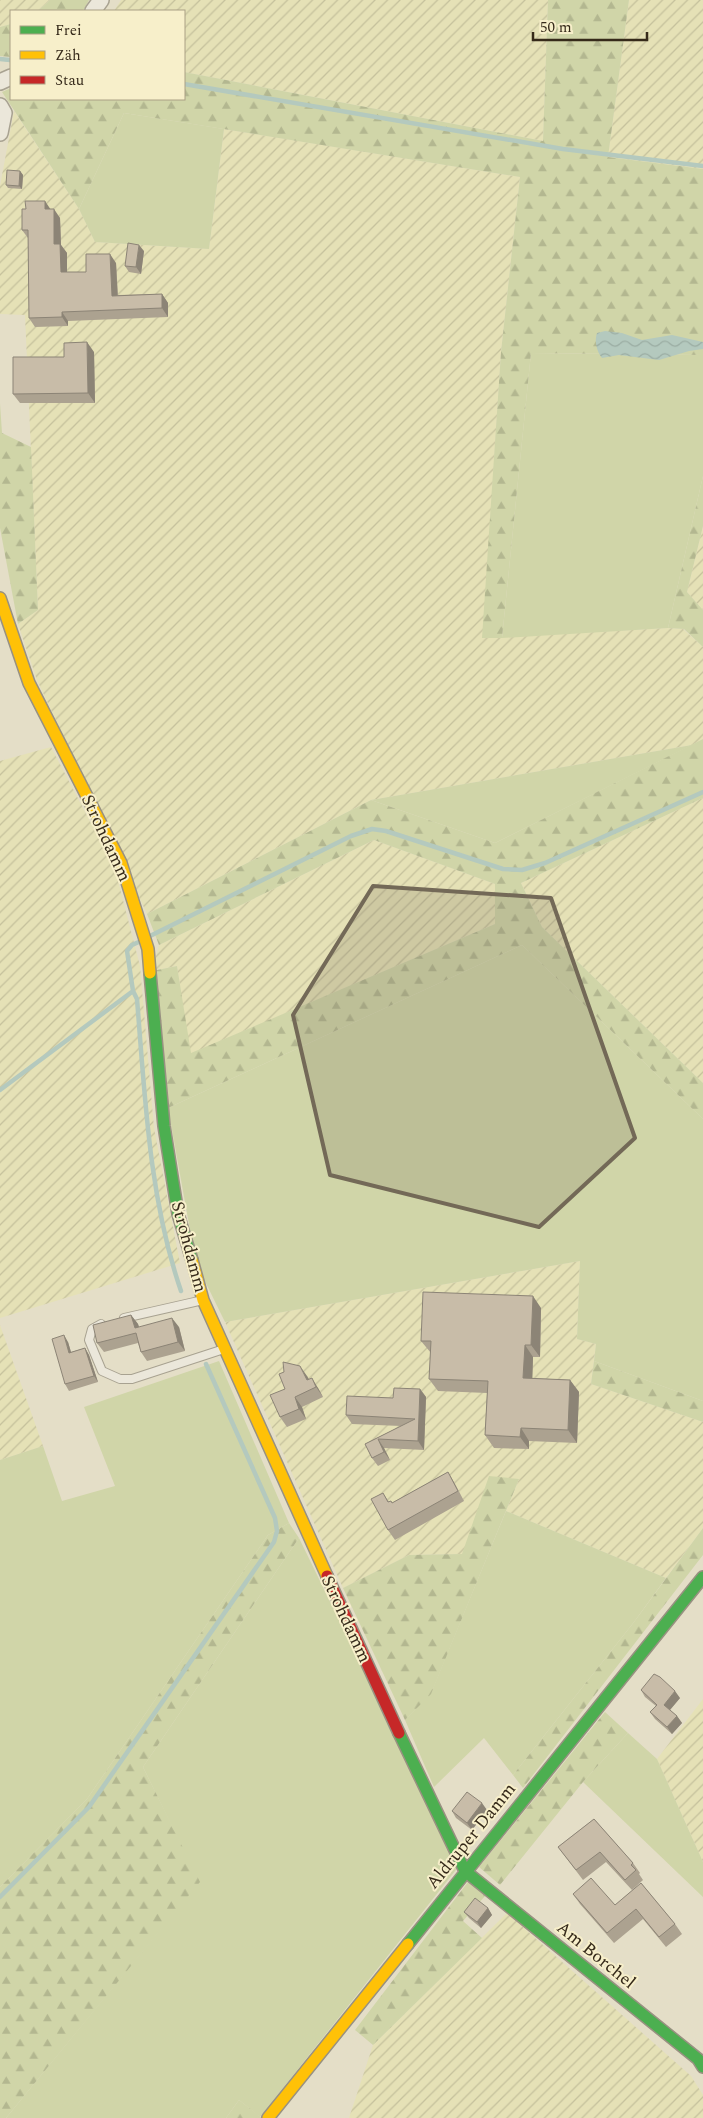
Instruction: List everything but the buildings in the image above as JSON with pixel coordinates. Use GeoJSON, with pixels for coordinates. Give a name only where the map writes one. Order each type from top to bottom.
{"type":"FeatureCollection","features":[{"type":"Feature","properties":{"kind":"street"},"geometry":{"type":"LineString","coordinates":[[0,106],[4,112],[0,133]]}},
{"type":"Feature","properties":{"kind":"street","name":"Strohdamm"},"geometry":{"type":"LineString","coordinates":[[0,598],[29,683],[121,863],[142,928],[148,949],[165,1136],[178,1214],[203,1300],[352,1632],[465,1871]]}},
{"type":"Feature","properties":{"kind":"street","name":"Aldruper Damm"},"geometry":{"type":"LineString","coordinates":[[268,2118],[703,1577]]}},
{"type":"Feature","properties":{"kind":"street","name":"Am Borchel"},"geometry":{"type":"LineString","coordinates":[[465,1871],[698,2059],[703,2067]]}},
{"type":"Feature","properties":{"kind":"lane"},"geometry":{"type":"LineString","coordinates":[[203,1300],[97,1326],[90,1334],[89,1340],[98,1364],[107,1375],[126,1380],[224,1349]]}},
{"type":"Feature","properties":{"kind":"highlighted area"},"geometry":{"type":"Polygon","coordinates":[[[373,886],[551,898],[635,1138],[539,1227],[330,1175],[293,1015],[373,886]]]}},
{"type":"Feature","properties":{"kind":"shaded area"},"geometry":{"type":"Polygon","coordinates":[[[0,0],[50,0],[39,10],[10,10],[10,24],[0,27],[0,0]]]}},
{"type":"Feature","properties":{"kind":"shaded area"},"geometry":{"type":"Polygon","coordinates":[[[121,0],[548,0],[543,141],[185,72],[185,10],[115,10],[121,0]]]}},
{"type":"Feature","properties":{"kind":"shaded area"},"geometry":{"type":"Polygon","coordinates":[[[629,0],[703,0],[703,169],[608,157],[629,0]]]}},
{"type":"Feature","properties":{"kind":"shaded area"},"geometry":{"type":"Polygon","coordinates":[[[14,111],[79,209],[95,242],[209,249],[224,129],[520,177],[501,352],[483,638],[668,628],[683,629],[703,647],[703,739],[692,745],[371,800],[147,914],[37,680],[18,624],[38,610],[25,315],[0,314],[0,186],[14,111]]]}},
{"type":"Feature","properties":{"kind":"shaded area"},"geometry":{"type":"Polygon","coordinates":[[[703,526],[703,610],[687,592],[703,526]]]}},
{"type":"Feature","properties":{"kind":"shaded area"},"geometry":{"type":"Polygon","coordinates":[[[51,747],[115,869],[140,966],[154,1128],[180,1263],[0,1318],[0,761],[51,747]]]}},
{"type":"Feature","properties":{"kind":"shaded area"},"geometry":{"type":"Polygon","coordinates":[[[703,798],[703,1083],[542,927],[521,883],[703,798]]]}},
{"type":"Feature","properties":{"kind":"shaded area"},"geometry":{"type":"Polygon","coordinates":[[[374,840],[495,884],[495,924],[190,1054],[177,966],[152,971],[159,945],[374,840]]]}},
{"type":"Feature","properties":{"kind":"shaded area"},"geometry":{"type":"Polygon","coordinates":[[[580,1261],[577,1339],[596,1344],[591,1384],[703,1422],[703,1528],[666,1578],[506,1511],[519,1479],[462,1554],[409,1555],[343,1588],[225,1322],[580,1261]]]}},
{"type":"Feature","properties":{"kind":"shaded area"},"geometry":{"type":"Polygon","coordinates":[[[0,1325],[43,1446],[0,1460],[0,1325]]]}},
{"type":"Feature","properties":{"kind":"shaded area"},"geometry":{"type":"Polygon","coordinates":[[[703,1699],[703,1862],[657,1759],[703,1699]]]}},
{"type":"Feature","properties":{"kind":"shaded area"},"geometry":{"type":"Polygon","coordinates":[[[507,1913],[691,2076],[703,2095],[703,2118],[349,2118],[373,2045],[507,1913]]]}},
{"type":"Feature","properties":{"kind":"green space"},"geometry":{"type":"Polygon","coordinates":[[[50,0],[89,0],[84,10],[39,10],[50,0]]]}},
{"type":"Feature","properties":{"kind":"green space"},"geometry":{"type":"Polygon","coordinates":[[[548,0],[629,0],[608,157],[703,169],[703,355],[531,353],[502,638],[482,638],[501,352],[520,177],[124,113],[79,209],[2,92],[10,88],[10,100],[185,100],[185,72],[543,141],[548,0]]]}},
{"type":"Feature","properties":{"kind":"green space"},"geometry":{"type":"Polygon","coordinates":[[[10,24],[10,57],[0,56],[0,27],[10,24]]]}},
{"type":"Feature","properties":{"kind":"green space"},"geometry":{"type":"Polygon","coordinates":[[[124,113],[224,129],[209,249],[95,242],[79,209],[124,113]]]}},
{"type":"Feature","properties":{"kind":"green space"},"geometry":{"type":"Polygon","coordinates":[[[531,353],[703,355],[703,476],[668,628],[502,638],[531,353]]]}},
{"type":"Feature","properties":{"kind":"green space"},"geometry":{"type":"Polygon","coordinates":[[[0,403],[2,433],[31,447],[38,610],[18,624],[0,528],[0,403]]]}},
{"type":"Feature","properties":{"kind":"green space"},"geometry":{"type":"Polygon","coordinates":[[[703,476],[703,526],[687,592],[703,610],[703,647],[684,629],[668,628],[703,476]]]}},
{"type":"Feature","properties":{"kind":"green space"},"geometry":{"type":"Polygon","coordinates":[[[703,739],[703,798],[521,883],[542,927],[703,1083],[703,1119],[522,945],[168,1108],[152,971],[177,966],[191,1053],[495,924],[495,884],[374,840],[159,945],[147,914],[371,800],[495,843],[703,739]]]}},
{"type":"Feature","properties":{"kind":"green space"},"geometry":{"type":"Polygon","coordinates":[[[692,745],[495,843],[371,800],[692,745]]]}},
{"type":"Feature","properties":{"kind":"green space"},"geometry":{"type":"Polygon","coordinates":[[[522,945],[703,1119],[703,1401],[594,1361],[596,1344],[577,1339],[580,1261],[225,1322],[196,1263],[168,1108],[522,945]]]}},
{"type":"Feature","properties":{"kind":"green space"},"geometry":{"type":"Polygon","coordinates":[[[219,1361],[289,1523],[268,1535],[87,1799],[0,1887],[0,1460],[43,1446],[62,1501],[115,1486],[84,1407],[219,1361]]]}},
{"type":"Feature","properties":{"kind":"green space"},"geometry":{"type":"Polygon","coordinates":[[[594,1361],[703,1401],[703,1422],[591,1384],[594,1361]]]}},
{"type":"Feature","properties":{"kind":"green space"},"geometry":{"type":"Polygon","coordinates":[[[489,1476],[519,1479],[431,1694],[405,1720],[343,1588],[409,1555],[462,1554],[489,1476]]]}},
{"type":"Feature","properties":{"kind":"green space"},"geometry":{"type":"Polygon","coordinates":[[[506,1511],[666,1578],[634,1622],[513,1775],[484,1738],[434,1787],[405,1720],[431,1693],[506,1511]]]}},
{"type":"Feature","properties":{"kind":"green space"},"geometry":{"type":"Polygon","coordinates":[[[289,1523],[299,1538],[143,1767],[200,1882],[6,2118],[0,2118],[0,1887],[87,1799],[268,1535],[289,1523]]]}},
{"type":"Feature","properties":{"kind":"green space"},"geometry":{"type":"Polygon","coordinates":[[[703,1528],[703,1555],[523,1788],[513,1775],[634,1622],[703,1528]]]}},
{"type":"Feature","properties":{"kind":"green space"},"geometry":{"type":"Polygon","coordinates":[[[299,1538],[459,1866],[260,2117],[239,2100],[226,2118],[6,2118],[199,1882],[143,1767],[299,1538]]]}},
{"type":"Feature","properties":{"kind":"green space"},"geometry":{"type":"Polygon","coordinates":[[[605,1712],[628,1733],[583,1782],[500,1885],[479,1867],[605,1712]]]}},
{"type":"Feature","properties":{"kind":"green space"},"geometry":{"type":"Polygon","coordinates":[[[628,1733],[657,1759],[703,1862],[703,1897],[583,1782],[628,1733]]]}},
{"type":"Feature","properties":{"kind":"green space"},"geometry":{"type":"Polygon","coordinates":[[[468,1882],[485,1896],[463,1921],[482,1938],[373,2045],[355,2030],[468,1882]]]}},
{"type":"Feature","properties":{"kind":"green space"},"geometry":{"type":"Polygon","coordinates":[[[239,2100],[262,2118],[226,2118],[239,2100]]]}},
{"type":"Feature","properties":{"kind":"water"},"geometry":{"type":"Polygon","coordinates":[[[605,331],[622,333],[642,340],[672,335],[703,342],[703,349],[659,360],[619,355],[602,358],[596,346],[596,336],[597,333],[605,331]]]}},
{"type":"Feature","properties":{"kind":"waterway"},"geometry":{"type":"LineString","coordinates":[[0,59],[10,60]]}},
{"type":"Feature","properties":{"kind":"waterway"},"geometry":{"type":"LineString","coordinates":[[185,84],[563,149],[703,166]]}},
{"type":"Feature","properties":{"kind":"waterway"},"geometry":{"type":"LineString","coordinates":[[150,936],[351,836],[372,829],[386,831],[503,869],[522,870],[545,863],[703,792]]}},
{"type":"Feature","properties":{"kind":"waterway"},"geometry":{"type":"LineString","coordinates":[[0,1090],[133,991],[127,951],[132,945],[141,941]]}},
{"type":"Feature","properties":{"kind":"waterway"},"geometry":{"type":"LineString","coordinates":[[133,991],[137,999],[146,1110],[155,1184],[170,1256],[181,1291]]}},
{"type":"Feature","properties":{"kind":"waterway"},"geometry":{"type":"LineString","coordinates":[[0,1897],[89,1807],[274,1542],[277,1531],[275,1518],[206,1364]]}},
{"type":"Feature","properties":{"kind":"traffic: fast"},"geometry":{"type":"LineString","coordinates":[[150,973],[164,1126],[178,1214],[192,1260]]}},
{"type":"Feature","properties":{"kind":"traffic: fast"},"geometry":{"type":"LineString","coordinates":[[408,1944],[703,1577]]}},
{"type":"Feature","properties":{"kind":"traffic: fast"},"geometry":{"type":"LineString","coordinates":[[399,1733],[465,1871],[698,2059],[703,2067]]}},
{"type":"Feature","properties":{"kind":"traffic: slow"},"geometry":{"type":"LineString","coordinates":[[0,598],[29,683],[121,863],[148,949],[150,973]]}},
{"type":"Feature","properties":{"kind":"traffic: slow"},"geometry":{"type":"LineString","coordinates":[[192,1260],[203,1300],[327,1576]]}},
{"type":"Feature","properties":{"kind":"traffic: slow"},"geometry":{"type":"LineString","coordinates":[[268,2118],[408,1944]]}},
{"type":"Feature","properties":{"kind":"traffic: jam"},"geometry":{"type":"LineString","coordinates":[[327,1576],[399,1733]]}}]}
